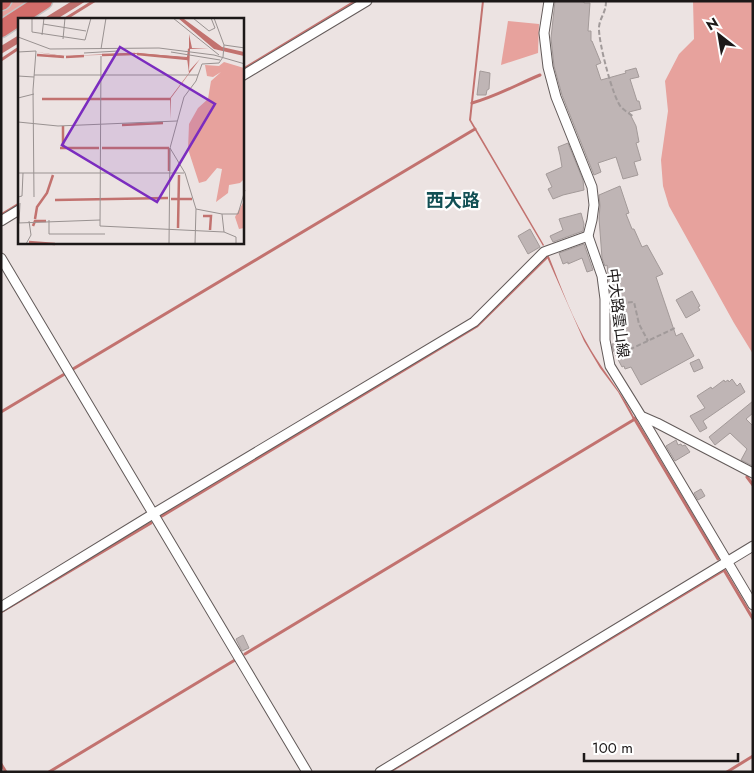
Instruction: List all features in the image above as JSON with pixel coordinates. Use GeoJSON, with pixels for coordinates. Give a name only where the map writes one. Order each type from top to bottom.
{"type":"FeatureCollection","features":[{"type":"Feature","properties":{"kind":"highway"},"geometry":{"type":"LineString","coordinates":[[1,29],[44,1]]}},
{"type":"Feature","properties":{"kind":"street"},"geometry":{"type":"LineString","coordinates":[[244,75],[367,1]]}},
{"type":"Feature","properties":{"kind":"street"},"geometry":{"type":"LineString","coordinates":[[1,607],[474,322],[544,252],[588,236],[594,205],[592,187],[556,96],[548,67],[544,33],[549,1]]}},
{"type":"Feature","properties":{"kind":"street"},"geometry":{"type":"LineString","coordinates":[[1,221],[18,211]]}},
{"type":"Feature","properties":{"kind":"street","name":"中大路雲山線"},"geometry":{"type":"LineString","coordinates":[[588,236],[602,276],[605,299],[605,340],[610,366],[753,605]]}},
{"type":"Feature","properties":{"kind":"street"},"geometry":{"type":"LineString","coordinates":[[1,258],[307,772]]}},
{"type":"Feature","properties":{"kind":"street"},"geometry":{"type":"LineString","coordinates":[[641,416],[753,472]]}},
{"type":"Feature","properties":{"kind":"street"},"geometry":{"type":"LineString","coordinates":[[380,772],[753,546]]}},
{"type":"Feature","properties":{"kind":"path"},"geometry":{"type":"LineString","coordinates":[[606,1],[606,9],[599,27],[601,48],[615,97],[620,106],[634,117]]}},
{"type":"Feature","properties":{"kind":"path"},"geometry":{"type":"LineString","coordinates":[[605,299],[634,302],[639,324],[648,341]]}},
{"type":"Feature","properties":{"kind":"path"},"geometry":{"type":"LineString","coordinates":[[610,359],[675,328]]}},
{"type":"Feature","properties":{"kind":"shaded area"},"geometry":{"type":"Polygon","coordinates":[[[15,1],[31,1],[1,20],[1,9],[15,1]]]}},
{"type":"Feature","properties":{"kind":"shaded area"},"geometry":{"type":"Polygon","coordinates":[[[72,1],[86,1],[59,18],[45,18],[72,1]]]}},
{"type":"Feature","properties":{"kind":"shaded area"},"geometry":{"type":"Polygon","coordinates":[[[482,1],[484,1],[471,120],[543,246],[469,120],[482,1]]]}},
{"type":"Feature","properties":{"kind":"shaded area"},"geometry":{"type":"Polygon","coordinates":[[[693,1],[753,1],[753,354],[669,206],[663,186],[661,160],[668,111],[665,81],[679,54],[694,39],[693,1]]]}},
{"type":"Feature","properties":{"kind":"shaded area"},"geometry":{"type":"Polygon","coordinates":[[[508,21],[539,24],[538,53],[501,65],[508,21]]]}},
{"type":"Feature","properties":{"kind":"shaded area"},"geometry":{"type":"Polygon","coordinates":[[[18,36],[18,44],[1,54],[1,46],[18,36]]]}},
{"type":"Feature","properties":{"kind":"shaded area"},"geometry":{"type":"Polygon","coordinates":[[[548,254],[585,339],[635,419],[633,419],[618,392],[600,368],[584,341],[546,255],[548,254]]]}},
{"type":"Feature","properties":{"kind":"building"},"geometry":{"type":"Polygon","coordinates":[[[555,1],[584,1],[584,3],[590,3],[588,31],[591,31],[591,41],[601,63],[596,65],[601,80],[636,68],[639,77],[630,79],[641,109],[629,112],[636,126],[639,142],[636,143],[641,160],[634,162],[638,175],[623,179],[616,157],[598,163],[601,172],[594,175],[562,95],[554,66],[551,38],[555,1]]]}},
{"type":"Feature","properties":{"kind":"building"},"geometry":{"type":"Polygon","coordinates":[[[480,71],[490,73],[489,89],[486,95],[477,95],[480,71]]]}},
{"type":"Feature","properties":{"kind":"building"},"geometry":{"type":"Polygon","coordinates":[[[568,143],[583,180],[584,190],[553,199],[548,189],[552,187],[546,174],[562,167],[558,147],[568,143]]]}},
{"type":"Feature","properties":{"kind":"building"},"geometry":{"type":"Polygon","coordinates":[[[620,186],[629,213],[626,214],[632,229],[634,229],[642,247],[647,245],[663,274],[656,277],[676,336],[682,333],[694,356],[641,385],[631,367],[625,369],[624,366],[622,367],[613,350],[612,344],[621,342],[618,318],[611,318],[611,298],[607,265],[605,266],[602,258],[599,195],[620,186]]]}},
{"type":"Feature","properties":{"kind":"building"},"geometry":{"type":"Polygon","coordinates":[[[581,213],[584,224],[583,231],[553,242],[550,236],[563,230],[559,219],[581,213]]]}},
{"type":"Feature","properties":{"kind":"building"},"geometry":{"type":"Polygon","coordinates":[[[530,229],[540,247],[528,254],[518,236],[530,229]]]}},
{"type":"Feature","properties":{"kind":"building"},"geometry":{"type":"Polygon","coordinates":[[[584,244],[593,270],[587,272],[582,258],[568,264],[568,262],[563,264],[559,253],[584,244]]]}},
{"type":"Feature","properties":{"kind":"building"},"geometry":{"type":"Polygon","coordinates":[[[692,291],[700,306],[698,307],[700,310],[686,318],[676,300],[692,291]]]}},
{"type":"Feature","properties":{"kind":"building"},"geometry":{"type":"Polygon","coordinates":[[[699,359],[703,368],[694,372],[690,363],[699,359]]]}},
{"type":"Feature","properties":{"kind":"building"},"geometry":{"type":"Polygon","coordinates":[[[732,379],[737,386],[740,383],[745,392],[703,421],[707,428],[700,432],[690,416],[705,408],[697,396],[711,387],[712,389],[724,380],[729,382],[732,379]]]}},
{"type":"Feature","properties":{"kind":"building"},"geometry":{"type":"Polygon","coordinates":[[[753,401],[753,413],[746,419],[753,426],[753,466],[741,460],[747,449],[730,433],[715,445],[709,437],[753,401]]]}},
{"type":"Feature","properties":{"kind":"building"},"geometry":{"type":"Polygon","coordinates":[[[676,440],[678,445],[685,445],[690,452],[675,461],[666,446],[676,440]]]}},
{"type":"Feature","properties":{"kind":"building"},"geometry":{"type":"Polygon","coordinates":[[[701,489],[705,496],[698,500],[694,493],[701,489]]]}},
{"type":"Feature","properties":{"kind":"building"},"geometry":{"type":"Polygon","coordinates":[[[243,635],[249,648],[242,651],[236,639],[243,635]]]}},
{"type":"Feature","properties":{"kind":"waterway"},"geometry":{"type":"LineString","coordinates":[[67,18],[94,1]]}},
{"type":"Feature","properties":{"kind":"waterway"},"geometry":{"type":"LineString","coordinates":[[244,69],[356,1]]}},
{"type":"Feature","properties":{"kind":"waterway"},"geometry":{"type":"LineString","coordinates":[[1,60],[18,49]]}},
{"type":"Feature","properties":{"kind":"waterway"},"geometry":{"type":"LineString","coordinates":[[472,103],[498,94],[540,75]]}},
{"type":"Feature","properties":{"kind":"waterway"},"geometry":{"type":"LineString","coordinates":[[1,412],[475,129]]}},
{"type":"Feature","properties":{"kind":"waterway"},"geometry":{"type":"LineString","coordinates":[[1,215],[18,205]]}},
{"type":"Feature","properties":{"kind":"waterway"},"geometry":{"type":"LineString","coordinates":[[162,516],[477,326],[547,257]]}},
{"type":"Feature","properties":{"kind":"waterway"},"geometry":{"type":"LineString","coordinates":[[634,418],[718,559]]}},
{"type":"Feature","properties":{"kind":"waterway"},"geometry":{"type":"LineString","coordinates":[[245,654],[635,419]]}},
{"type":"Feature","properties":{"kind":"waterway"},"geometry":{"type":"LineString","coordinates":[[747,477],[753,485]]}},
{"type":"Feature","properties":{"kind":"waterway"},"geometry":{"type":"LineString","coordinates":[[1,612],[151,523]]}},
{"type":"Feature","properties":{"kind":"waterway"},"geometry":{"type":"LineString","coordinates":[[389,772],[724,570],[753,619]]}},
{"type":"Feature","properties":{"kind":"waterway"},"geometry":{"type":"LineString","coordinates":[[49,772],[235,660]]}},
{"type":"Feature","properties":{"kind":"waterway"},"geometry":{"type":"LineString","coordinates":[[727,772],[753,756]]}},
{"type":"Feature","properties":{"kind":"waterway"},"geometry":{"type":"LineString","coordinates":[[1,764],[6,772]]}},
{"type":"Feature","properties":{"kind":"district","name":"西大路"},"geometry":{"type":"Point","coordinates":[453,201]}}]}
